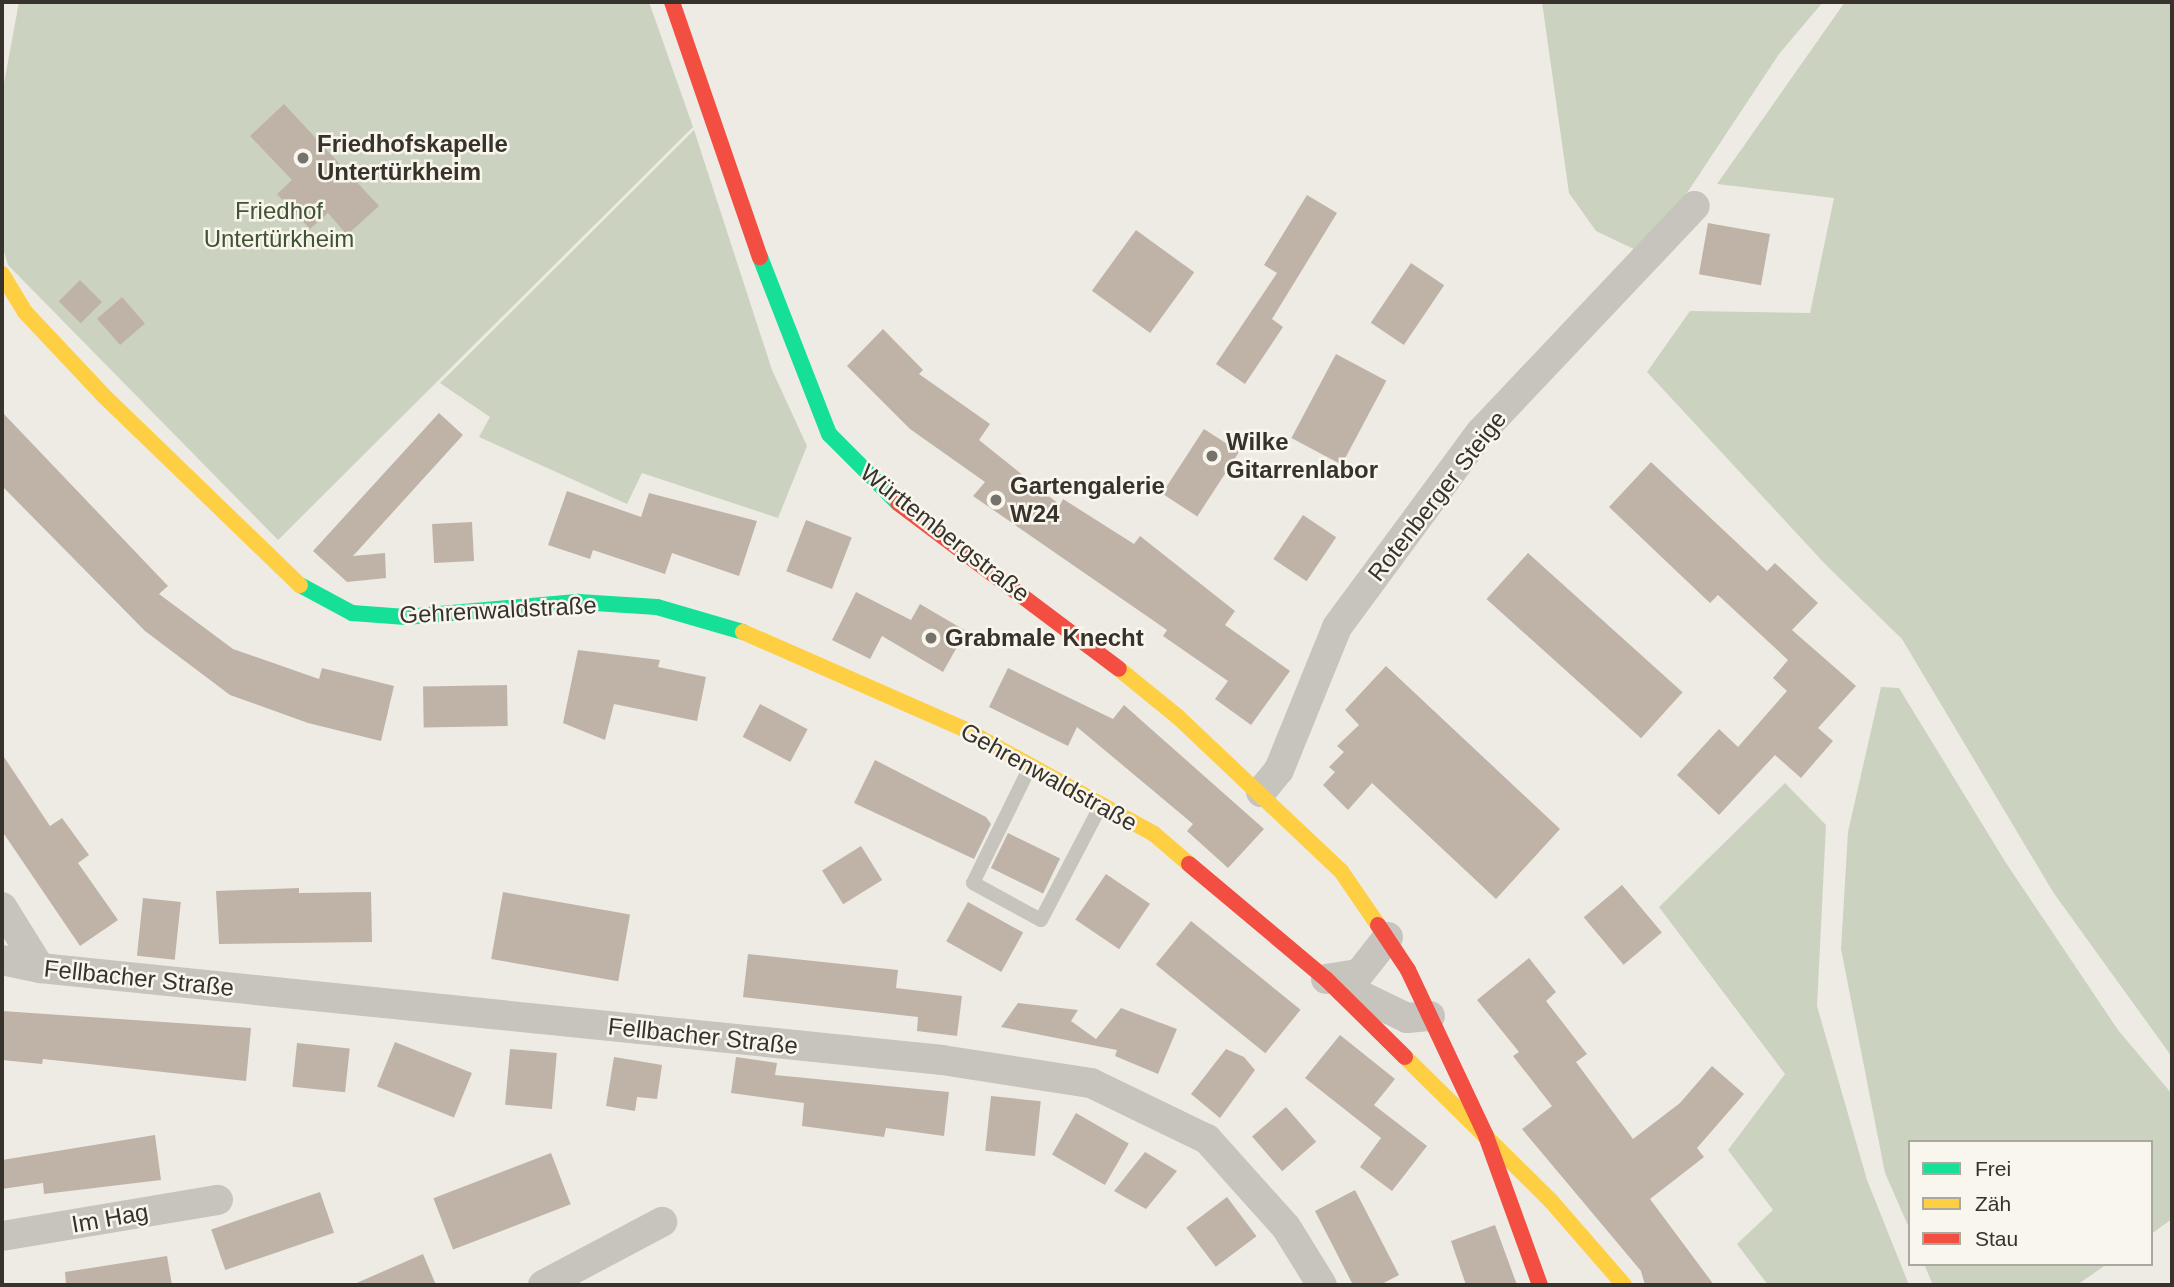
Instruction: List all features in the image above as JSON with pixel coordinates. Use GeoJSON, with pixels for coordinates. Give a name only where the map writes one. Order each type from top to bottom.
{"type":"FeatureCollection","features":[{"type":"Feature","properties":{"kind":"street","name":"Württembergstraße"},"geometry":{"type":"LineString","coordinates":[[671,2],[796,360],[829,434],[897,502],[1060,622],[1261,792],[1341,871],[1388,937],[1430,1016],[1486,1136]]}},
{"type":"Feature","properties":{"kind":"street","name":"Rotenberger Steige"},"geometry":{"type":"LineString","coordinates":[[1261,792],[1279,770],[1337,627],[1457,465],[1695,206]]}},
{"type":"Feature","properties":{"kind":"street","name":"Gehrenwaldstraße"},"geometry":{"type":"LineString","coordinates":[[2,274],[25,312],[263,555],[308,592],[341,608],[406,617],[579,602],[657,607],[774,642],[1031,766],[1154,834],[1326,979],[1486,1136],[1605,1259],[1624,1285]]}},
{"type":"Feature","properties":{"kind":"street"},"geometry":{"type":"LineString","coordinates":[[2,906],[40,968]]}},
{"type":"Feature","properties":{"kind":"street"},"geometry":{"type":"LineString","coordinates":[[1326,979],[1359,974],[1388,937]]}},
{"type":"Feature","properties":{"kind":"street","name":"Fellbacher Straße"},"geometry":{"type":"LineString","coordinates":[[2,960],[40,968],[942,1060],[1091,1083],[1207,1139],[1286,1227],[1322,1285]]}},
{"type":"Feature","properties":{"kind":"street","name":"Gehrenwaldstraße"},"geometry":{"type":"LineString","coordinates":[[1326,979],[1407,1018],[1430,1016]]}},
{"type":"Feature","properties":{"kind":"street"},"geometry":{"type":"LineString","coordinates":[[1486,1136],[1539,1283]]}},
{"type":"Feature","properties":{"kind":"street","name":"Im Hag"},"geometry":{"type":"LineString","coordinates":[[2,1236],[218,1200]]}},
{"type":"Feature","properties":{"kind":"street"},"geometry":{"type":"LineString","coordinates":[[543,1285],[662,1222]]}},
{"type":"Feature","properties":{"kind":"street"},"geometry":{"type":"LineString","coordinates":[[1570,1251],[1586,1250],[1605,1259]]}},
{"type":"Feature","properties":{"kind":"street"},"geometry":{"type":"LineString","coordinates":[[1539,1283],[1550,1261]]}},
{"type":"Feature","properties":{"kind":"lane"},"geometry":{"type":"LineString","coordinates":[[1031,766],[972,883],[1041,920],[1101,805]]}},
{"type":"Feature","properties":{"kind":"green space","name":"Friedhof Untertürkheim"},"geometry":{"type":"Polygon","coordinates":[[[19,2],[649,2],[693,127],[278,540],[8,265],[2,244],[2,94],[19,2]]]}},
{"type":"Feature","properties":{"kind":"green space"},"geometry":{"type":"Polygon","coordinates":[[[1542,2],[1823,2],[1779,54],[1677,208],[1638,251],[1596,231],[1569,193],[1542,2]]]}},
{"type":"Feature","properties":{"kind":"green space"},"geometry":{"type":"Polygon","coordinates":[[[1845,2],[2172,2],[2172,1057],[2053,892],[1902,639],[1827,566],[1647,372],[1690,311],[1810,313],[1834,198],[1717,184],[1845,2]]]}},
{"type":"Feature","properties":{"kind":"green space"},"geometry":{"type":"Polygon","coordinates":[[[694,130],[772,370],[807,446],[778,518],[642,473],[627,504],[479,437],[490,417],[440,383],[694,130]]]}},
{"type":"Feature","properties":{"kind":"green space"},"geometry":{"type":"Polygon","coordinates":[[[1881,687],[1899,688],[2006,863],[2118,1030],[2172,1094],[2172,1219],[2153,1233],[2153,1140],[1908,1140],[1908,1225],[1885,1173],[1841,949],[1848,832],[1881,687]]]}},
{"type":"Feature","properties":{"kind":"green space"},"geometry":{"type":"Polygon","coordinates":[[[1785,783],[1826,825],[1817,1006],[1867,1180],[1909,1285],[1768,1285],[1737,1244],[1773,1210],[1728,1150],[1785,1074],[1659,907],[1785,783]]]}},
{"type":"Feature","properties":{"kind":"green space"},"geometry":{"type":"Polygon","coordinates":[[[1925,1266],[2104,1266],[2077,1285],[1933,1285],[1925,1266]]]}},
{"type":"Feature","properties":{"kind":"building","name":"Friedhofskapelle Untertürkheim"},"geometry":{"type":"Polygon","coordinates":[[[284,104],[379,206],[347,235],[328,213],[310,229],[277,194],[292,180],[250,136],[284,104]]]}},
{"type":"Feature","properties":{"kind":"building"},"geometry":{"type":"Polygon","coordinates":[[[1307,195],[1337,213],[1272,319],[1283,327],[1245,384],[1216,364],[1277,273],[1264,265],[1307,195]]]}},
{"type":"Feature","properties":{"kind":"building"},"geometry":{"type":"Polygon","coordinates":[[[1708,223],[1770,234],[1761,285],[1699,274],[1708,223]]]}},
{"type":"Feature","properties":{"kind":"building"},"geometry":{"type":"Polygon","coordinates":[[[1136,230],[1194,272],[1150,333],[1092,291],[1136,230]]]}},
{"type":"Feature","properties":{"kind":"building"},"geometry":{"type":"Polygon","coordinates":[[[1411,263],[1444,285],[1404,345],[1371,323],[1411,263]]]}},
{"type":"Feature","properties":{"kind":"building"},"geometry":{"type":"Polygon","coordinates":[[[80,280],[102,302],[81,323],[59,301],[80,280]]]}},
{"type":"Feature","properties":{"kind":"building"},"geometry":{"type":"Polygon","coordinates":[[[122,297],[145,323],[120,345],[97,319],[122,297]]]}},
{"type":"Feature","properties":{"kind":"building"},"geometry":{"type":"Polygon","coordinates":[[[883,329],[923,370],[919,374],[990,424],[979,440],[1060,505],[1063,499],[1134,544],[1140,536],[1235,611],[1225,625],[1290,671],[1251,725],[1215,699],[1228,681],[1163,636],[1167,630],[973,496],[985,482],[910,429],[847,366],[883,329]]]}},
{"type":"Feature","properties":{"kind":"building"},"geometry":{"type":"Polygon","coordinates":[[[1336,354],[1386,381],[1342,465],[1291,438],[1336,354]]]}},
{"type":"Feature","properties":{"kind":"building"},"geometry":{"type":"Polygon","coordinates":[[[2,412],[168,586],[159,594],[233,649],[319,679],[322,668],[394,686],[381,741],[308,723],[230,695],[145,631],[2,486],[2,412]]]}},
{"type":"Feature","properties":{"kind":"building"},"geometry":{"type":"Polygon","coordinates":[[[439,413],[463,435],[353,556],[385,553],[386,578],[347,582],[313,551],[439,413]]]}},
{"type":"Feature","properties":{"kind":"building"},"geometry":{"type":"Polygon","coordinates":[[[1204,429],[1239,452],[1197,516],[1162,494],[1204,429]]]}},
{"type":"Feature","properties":{"kind":"building"},"geometry":{"type":"Polygon","coordinates":[[[1651,462],[1767,571],[1775,563],[1818,603],[1792,630],[1856,686],[1818,728],[1833,741],[1801,778],[1775,755],[1719,815],[1677,775],[1719,729],[1738,747],[1787,691],[1773,678],[1788,660],[1718,595],[1710,603],[1609,507],[1651,462]]]}},
{"type":"Feature","properties":{"kind":"building"},"geometry":{"type":"Polygon","coordinates":[[[567,491],[641,517],[649,493],[757,521],[739,576],[672,553],[665,574],[593,550],[590,559],[548,545],[567,491]]]}},
{"type":"Feature","properties":{"kind":"building"},"geometry":{"type":"Polygon","coordinates":[[[1303,515],[1336,537],[1307,581],[1273,559],[1303,515]]]}},
{"type":"Feature","properties":{"kind":"building"},"geometry":{"type":"Polygon","coordinates":[[[806,520],[852,538],[832,589],[786,571],[806,520]]]}},
{"type":"Feature","properties":{"kind":"building"},"geometry":{"type":"Polygon","coordinates":[[[472,522],[474,561],[434,563],[432,524],[472,522]]]}},
{"type":"Feature","properties":{"kind":"building"},"geometry":{"type":"Polygon","coordinates":[[[1528,553],[1683,692],[1641,738],[1487,599],[1528,553]]]}},
{"type":"Feature","properties":{"kind":"building"},"geometry":{"type":"Polygon","coordinates":[[[856,592],[911,620],[920,604],[966,631],[943,672],[882,636],[870,659],[832,640],[856,592]]]}},
{"type":"Feature","properties":{"kind":"building"},"geometry":{"type":"Polygon","coordinates":[[[578,650],[660,660],[658,667],[706,677],[697,721],[614,704],[605,740],[563,723],[578,650]]]}},
{"type":"Feature","properties":{"kind":"building"},"geometry":{"type":"Polygon","coordinates":[[[1386,666],[1560,829],[1496,899],[1372,783],[1348,810],[1323,785],[1335,772],[1329,767],[1344,752],[1337,746],[1359,725],[1345,710],[1386,666]]]}},
{"type":"Feature","properties":{"kind":"building"},"geometry":{"type":"Polygon","coordinates":[[[1008,668],[1113,719],[1124,705],[1264,829],[1228,868],[1187,831],[1193,824],[1077,727],[1068,746],[989,707],[1008,668]]]}},
{"type":"Feature","properties":{"kind":"building"},"geometry":{"type":"Polygon","coordinates":[[[507,685],[508,726],[424,727],[423,686],[507,685]]]}},
{"type":"Feature","properties":{"kind":"building"},"geometry":{"type":"Polygon","coordinates":[[[760,704],[808,729],[790,762],[743,737],[760,704]]]}},
{"type":"Feature","properties":{"kind":"building"},"geometry":{"type":"Polygon","coordinates":[[[2,754],[50,826],[62,818],[89,855],[78,863],[118,920],[80,946],[2,831],[2,754]]]}},
{"type":"Feature","properties":{"kind":"building"},"geometry":{"type":"Polygon","coordinates":[[[875,760],[986,817],[991,824],[974,859],[854,803],[875,760]]]}},
{"type":"Feature","properties":{"kind":"building"},"geometry":{"type":"Polygon","coordinates":[[[1008,833],[1060,858],[1043,893],[991,868],[1008,833]]]}},
{"type":"Feature","properties":{"kind":"building"},"geometry":{"type":"Polygon","coordinates":[[[861,846],[882,880],[843,904],[822,870],[861,846]]]}},
{"type":"Feature","properties":{"kind":"building"},"geometry":{"type":"Polygon","coordinates":[[[1106,874],[1150,904],[1119,949],[1075,920],[1106,874]]]}},
{"type":"Feature","properties":{"kind":"building"},"geometry":{"type":"Polygon","coordinates":[[[1622,885],[1662,932],[1624,965],[1584,917],[1622,885]]]}},
{"type":"Feature","properties":{"kind":"building"},"geometry":{"type":"Polygon","coordinates":[[[299,888],[299,893],[371,892],[372,942],[219,944],[216,891],[299,888]]]}},
{"type":"Feature","properties":{"kind":"building"},"geometry":{"type":"Polygon","coordinates":[[[503,892],[630,914],[618,981],[491,959],[503,892]]]}},
{"type":"Feature","properties":{"kind":"building"},"geometry":{"type":"Polygon","coordinates":[[[143,898],[181,902],[175,960],[137,956],[143,898]]]}},
{"type":"Feature","properties":{"kind":"building"},"geometry":{"type":"Polygon","coordinates":[[[968,902],[1023,933],[1001,972],[946,941],[968,902]]]}},
{"type":"Feature","properties":{"kind":"building"},"geometry":{"type":"Polygon","coordinates":[[[1191,921],[1301,1010],[1265,1053],[1156,965],[1191,921]]]}},
{"type":"Feature","properties":{"kind":"building"},"geometry":{"type":"Polygon","coordinates":[[[748,954],[898,970],[896,988],[962,996],[957,1036],[917,1031],[918,1017],[743,997],[748,954]]]}},
{"type":"Feature","properties":{"kind":"building"},"geometry":{"type":"Polygon","coordinates":[[[1529,958],[1556,992],[1546,1001],[1587,1054],[1576,1062],[1633,1139],[1680,1103],[1712,1066],[1744,1094],[1697,1148],[1704,1157],[1650,1199],[1714,1285],[1645,1285],[1641,1271],[1522,1129],[1552,1106],[1513,1056],[1519,1052],[1477,1000],[1529,958]]]}},
{"type":"Feature","properties":{"kind":"building"},"geometry":{"type":"Polygon","coordinates":[[[1018,1003],[1078,1010],[1071,1021],[1096,1039],[1121,1008],[1177,1029],[1158,1074],[1115,1056],[1117,1050],[1001,1027],[1018,1003]]]}},
{"type":"Feature","properties":{"kind":"building"},"geometry":{"type":"Polygon","coordinates":[[[2,1011],[251,1028],[246,1081],[43,1059],[42,1064],[2,1060],[2,1011]]]}},
{"type":"Feature","properties":{"kind":"building"},"geometry":{"type":"Polygon","coordinates":[[[1340,1035],[1395,1079],[1374,1105],[1427,1146],[1392,1191],[1360,1167],[1381,1138],[1305,1078],[1340,1035]]]}},
{"type":"Feature","properties":{"kind":"building"},"geometry":{"type":"Polygon","coordinates":[[[395,1042],[472,1073],[454,1118],[377,1087],[395,1042]]]}},
{"type":"Feature","properties":{"kind":"building"},"geometry":{"type":"Polygon","coordinates":[[[297,1043],[350,1049],[345,1092],[292,1087],[297,1043]]]}},
{"type":"Feature","properties":{"kind":"building"},"geometry":{"type":"Polygon","coordinates":[[[510,1049],[557,1053],[552,1109],[505,1105],[510,1049]]]}},
{"type":"Feature","properties":{"kind":"building"},"geometry":{"type":"Polygon","coordinates":[[[1226,1049],[1244,1057],[1255,1070],[1220,1118],[1191,1094],[1226,1049]]]}},
{"type":"Feature","properties":{"kind":"building"},"geometry":{"type":"Polygon","coordinates":[[[614,1057],[662,1065],[657,1099],[637,1097],[635,1111],[606,1106],[614,1057]]]}},
{"type":"Feature","properties":{"kind":"building"},"geometry":{"type":"Polygon","coordinates":[[[736,1057],[777,1063],[775,1075],[949,1092],[944,1136],[886,1128],[884,1137],[802,1126],[804,1103],[731,1093],[736,1057]]]}},
{"type":"Feature","properties":{"kind":"building"},"geometry":{"type":"Polygon","coordinates":[[[991,1096],[1041,1101],[1035,1156],[985,1151],[991,1096]]]}},
{"type":"Feature","properties":{"kind":"building"},"geometry":{"type":"Polygon","coordinates":[[[1286,1107],[1316,1142],[1282,1171],[1252,1137],[1286,1107]]]}},
{"type":"Feature","properties":{"kind":"building"},"geometry":{"type":"Polygon","coordinates":[[[1076,1113],[1129,1144],[1105,1185],[1052,1155],[1076,1113]]]}},
{"type":"Feature","properties":{"kind":"building"},"geometry":{"type":"Polygon","coordinates":[[[155,1135],[161,1180],[44,1194],[43,1183],[2,1189],[2,1160],[155,1135]]]}},
{"type":"Feature","properties":{"kind":"building"},"geometry":{"type":"Polygon","coordinates":[[[1145,1152],[1177,1171],[1146,1209],[1114,1191],[1145,1152]]]}},
{"type":"Feature","properties":{"kind":"building"},"geometry":{"type":"Polygon","coordinates":[[[551,1153],[571,1204],[453,1250],[433,1198],[551,1153]]]}},
{"type":"Feature","properties":{"kind":"building"},"geometry":{"type":"Polygon","coordinates":[[[1355,1190],[1399,1275],[1380,1285],[1353,1285],[1315,1211],[1355,1190]]]}},
{"type":"Feature","properties":{"kind":"building"},"geometry":{"type":"Polygon","coordinates":[[[320,1192],[334,1233],[225,1270],[211,1229],[320,1192]]]}},
{"type":"Feature","properties":{"kind":"building"},"geometry":{"type":"Polygon","coordinates":[[[1227,1197],[1256,1236],[1216,1267],[1186,1228],[1227,1197]]]}},
{"type":"Feature","properties":{"kind":"building"},"geometry":{"type":"Polygon","coordinates":[[[1495,1225],[1517,1285],[1466,1285],[1451,1241],[1495,1225]]]}},
{"type":"Feature","properties":{"kind":"building"},"geometry":{"type":"Polygon","coordinates":[[[423,1254],[436,1285],[352,1285],[423,1254]]]}},
{"type":"Feature","properties":{"kind":"building"},"geometry":{"type":"Polygon","coordinates":[[[167,1256],[172,1285],[66,1285],[65,1272],[167,1256]]]}},
{"type":"Feature","properties":{"kind":"traffic: fast"},"geometry":{"type":"LineString","coordinates":[[760,257],[829,434],[898,503]]}},
{"type":"Feature","properties":{"kind":"traffic: fast"},"geometry":{"type":"LineString","coordinates":[[300,585],[352,613],[406,617],[579,602],[657,607],[743,632]]}},
{"type":"Feature","properties":{"kind":"traffic: slow"},"geometry":{"type":"LineString","coordinates":[[2,274],[25,312],[105,397],[300,585]]}},
{"type":"Feature","properties":{"kind":"traffic: slow"},"geometry":{"type":"LineString","coordinates":[[743,632],[964,729],[1154,834],[1189,864]]}},
{"type":"Feature","properties":{"kind":"traffic: slow"},"geometry":{"type":"LineString","coordinates":[[1119,669],[1178,717],[1341,871],[1378,925]]}},
{"type":"Feature","properties":{"kind":"traffic: slow"},"geometry":{"type":"LineString","coordinates":[[1405,1057],[1551,1201],[1624,1285]]}},
{"type":"Feature","properties":{"kind":"traffic: jam"},"geometry":{"type":"LineString","coordinates":[[672,2],[760,257]]}},
{"type":"Feature","properties":{"kind":"traffic: jam"},"geometry":{"type":"LineString","coordinates":[[898,503],[1119,669]]}},
{"type":"Feature","properties":{"kind":"traffic: jam"},"geometry":{"type":"LineString","coordinates":[[1189,864],[1326,979],[1405,1057]]}},
{"type":"Feature","properties":{"kind":"traffic: jam"},"geometry":{"type":"LineString","coordinates":[[1378,925],[1408,970],[1486,1136],[1540,1285]]}},
{"type":"Feature","properties":{"kind":"place","name":"Friedhofskapelle Untertürkheim"},"geometry":{"type":"Point","coordinates":[303,158]}},
{"type":"Feature","properties":{"kind":"place","name":"Wilke Gitarrenlabor"},"geometry":{"type":"Point","coordinates":[1212,456]}},
{"type":"Feature","properties":{"kind":"place","name":"Gartengalerie W24"},"geometry":{"type":"Point","coordinates":[996,500]}},
{"type":"Feature","properties":{"kind":"place","name":"Grabmale Knecht"},"geometry":{"type":"Point","coordinates":[931,638]}}]}
